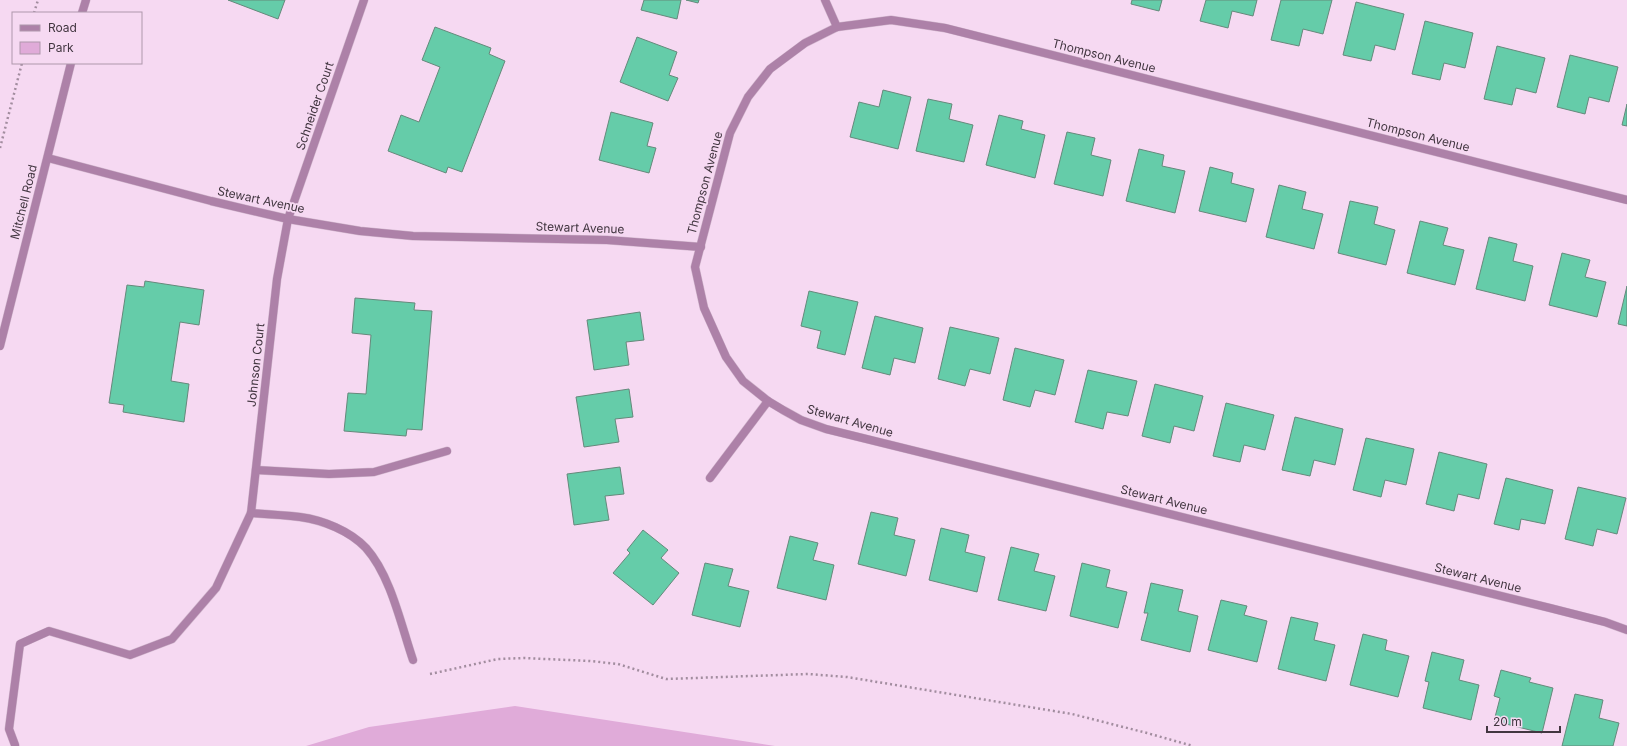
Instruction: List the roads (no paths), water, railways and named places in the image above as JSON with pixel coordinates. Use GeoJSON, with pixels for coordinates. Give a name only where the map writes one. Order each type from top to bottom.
{"type":"FeatureCollection","features":[{"type":"Feature","properties":{"kind":"street"},"geometry":{"type":"LineString","coordinates":[[82,12],[86,0]]}},
{"type":"Feature","properties":{"kind":"street","name":"Schneider Court"},"geometry":{"type":"LineString","coordinates":[[288,219],[364,0]]}},
{"type":"Feature","properties":{"kind":"street"},"geometry":{"type":"LineString","coordinates":[[825,0],[836,27]]}},
{"type":"Feature","properties":{"kind":"street","name":"Thompson Avenue"},"geometry":{"type":"LineString","coordinates":[[700,247],[730,133],[748,97],[770,69],[805,43],[836,27],[891,20],[946,28],[1627,200]]}},
{"type":"Feature","properties":{"kind":"street","name":"Mitchell Road"},"geometry":{"type":"LineString","coordinates":[[0,346],[71,64]]}},
{"type":"Feature","properties":{"kind":"street","name":"Stewart Avenue"},"geometry":{"type":"LineString","coordinates":[[48,158],[211,201],[288,219],[360,231],[413,236],[607,240],[700,247],[696,267],[704,308],[726,357],[743,381],[768,401],[801,420],[826,429],[1605,622],[1627,630]]}},
{"type":"Feature","properties":{"kind":"street","name":"Johnson Court"},"geometry":{"type":"LineString","coordinates":[[15,745],[9,729],[20,644],[49,631],[130,655],[172,639],[216,588],[251,513],[277,279],[288,219]]}},
{"type":"Feature","properties":{"kind":"street"},"geometry":{"type":"LineString","coordinates":[[710,478],[768,401]]}},
{"type":"Feature","properties":{"kind":"street"},"geometry":{"type":"LineString","coordinates":[[256,470],[329,474],[374,472],[447,451]]}},
{"type":"Feature","properties":{"kind":"street"},"geometry":{"type":"LineString","coordinates":[[251,513],[301,517],[316,520],[349,534],[365,548],[378,565],[389,589],[413,660]]}}]}
